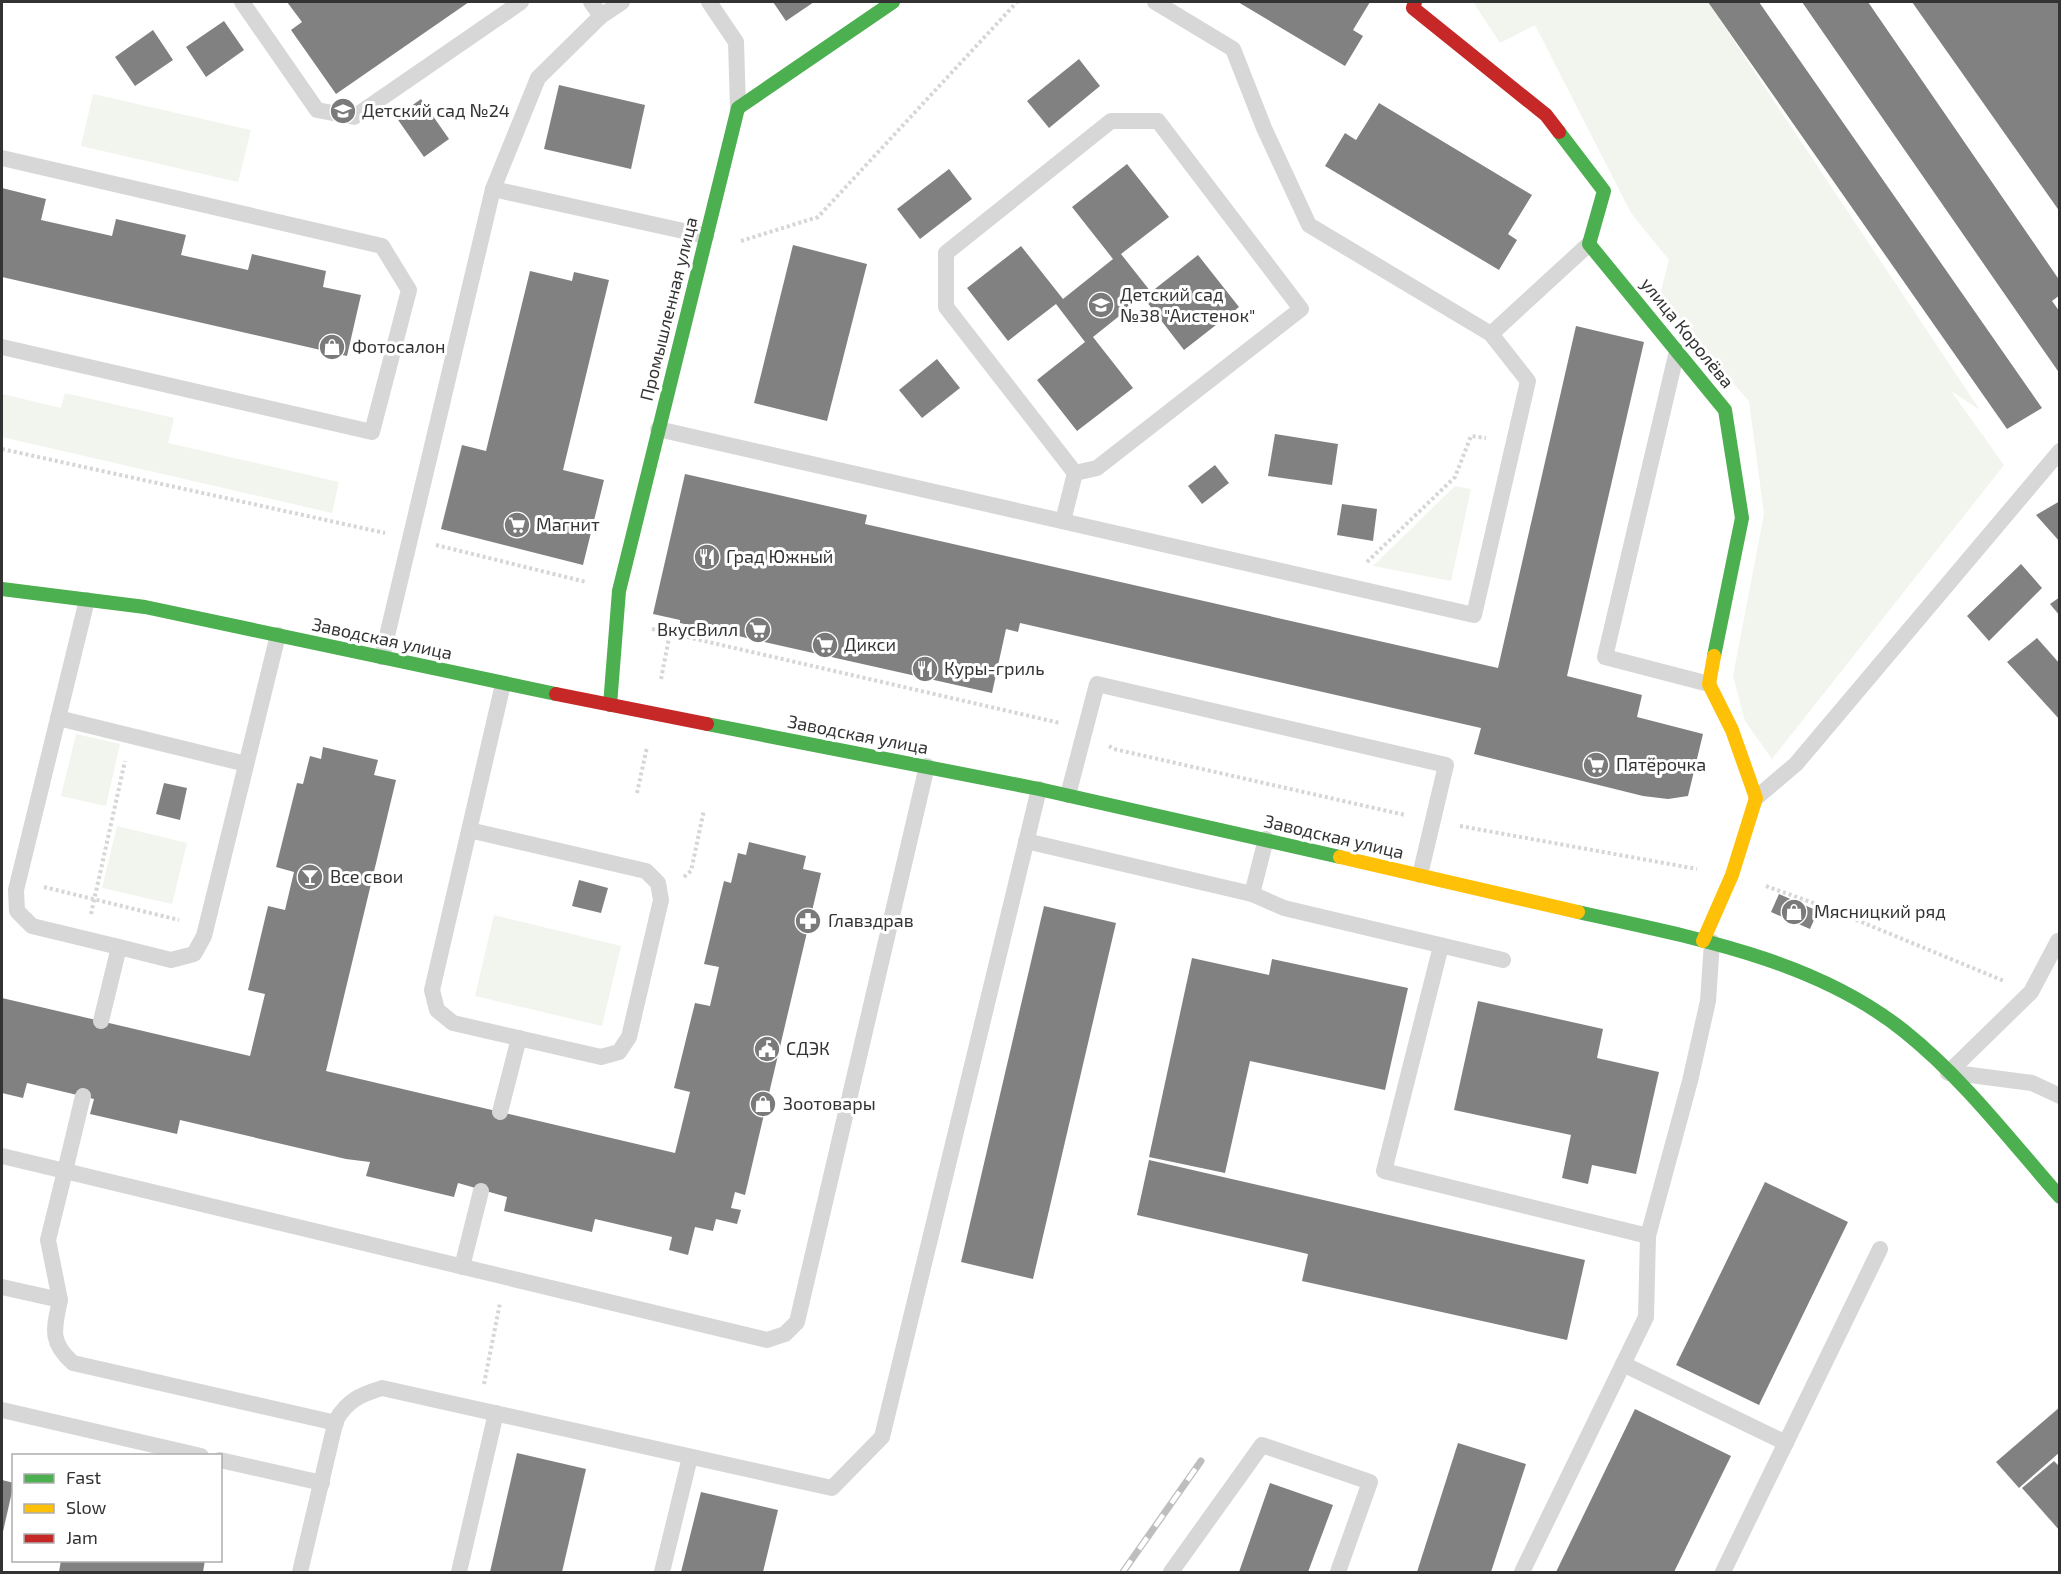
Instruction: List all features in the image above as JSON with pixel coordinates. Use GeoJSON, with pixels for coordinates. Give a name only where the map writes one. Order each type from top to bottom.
{"type":"FeatureCollection","features":[{"type":"Feature","properties":{"kind":"street"},"geometry":{"type":"LineString","coordinates":[[738,108],[893,2]]}},
{"type":"Feature","properties":{"kind":"street"},"geometry":{"type":"LineString","coordinates":[[1415,2],[1413,8],[1546,115],[1605,191],[1589,244]]}},
{"type":"Feature","properties":{"kind":"street","name":"Промышленная улица"},"geometry":{"type":"LineString","coordinates":[[610,705],[619,591],[738,108]]}},
{"type":"Feature","properties":{"kind":"street","name":"улица Королёва"},"geometry":{"type":"LineString","coordinates":[[1589,244],[1725,410],[1742,518],[1709,684]]}},
{"type":"Feature","properties":{"kind":"street","name":"Заводская улица"},"geometry":{"type":"LineString","coordinates":[[2,589],[145,607],[503,684],[1068,795],[1707,942],[1763,958],[1875,1011],[1916,1041],[1948,1073],[2060,1197]]}},
{"type":"Feature","properties":{"kind":"street"},"geometry":{"type":"LineString","coordinates":[[1707,942],[1732,875],[1756,798],[1732,730],[1709,684]]}},
{"type":"Feature","properties":{"kind":"lane"},"geometry":{"type":"LineString","coordinates":[[242,2],[317,110],[354,117],[519,2]]}},
{"type":"Feature","properties":{"kind":"lane"},"geometry":{"type":"LineString","coordinates":[[591,2],[601,16]]}},
{"type":"Feature","properties":{"kind":"lane"},"geometry":{"type":"LineString","coordinates":[[382,657],[493,189],[538,78],[601,16],[622,2]]}},
{"type":"Feature","properties":{"kind":"lane"},"geometry":{"type":"LineString","coordinates":[[709,2],[736,42],[738,108]]}},
{"type":"Feature","properties":{"kind":"lane"},"geometry":{"type":"LineString","coordinates":[[658,429],[1474,615],[1528,381],[1491,334],[1309,225],[1264,128],[1233,49],[1155,2]]}},
{"type":"Feature","properties":{"kind":"lane"},"geometry":{"type":"LineString","coordinates":[[1111,121],[1158,121],[1301,309],[1097,468],[1075,473],[946,307],[946,254],[1111,121]]}},
{"type":"Feature","properties":{"kind":"lane"},"geometry":{"type":"LineString","coordinates":[[2,158],[381,246],[409,290],[372,432],[2,347]]}},
{"type":"Feature","properties":{"kind":"lane"},"geometry":{"type":"LineString","coordinates":[[493,189],[706,236]]}},
{"type":"Feature","properties":{"kind":"lane"},"geometry":{"type":"LineString","coordinates":[[1491,334],[1589,244]]}},
{"type":"Feature","properties":{"kind":"lane"},"geometry":{"type":"LineString","coordinates":[[1677,350],[1605,657],[1709,684]]}},
{"type":"Feature","properties":{"kind":"lane"},"geometry":{"type":"LineString","coordinates":[[1756,798],[1796,764],[2060,451]]}},
{"type":"Feature","properties":{"kind":"lane"},"geometry":{"type":"LineString","coordinates":[[1063,521],[1075,473]]}},
{"type":"Feature","properties":{"kind":"lane"},"geometry":{"type":"LineString","coordinates":[[87,600],[18,881],[17,911],[32,926],[171,960],[194,954],[206,926],[278,634]]}},
{"type":"Feature","properties":{"kind":"lane"},"geometry":{"type":"LineString","coordinates":[[470,830],[646,871],[658,883],[661,900],[629,1037],[619,1052],[601,1057],[453,1023],[437,1010],[432,990],[503,684]]}},
{"type":"Feature","properties":{"kind":"lane"},"geometry":{"type":"LineString","coordinates":[[1068,795],[1096,684],[1446,765],[1420,875]]}},
{"type":"Feature","properties":{"kind":"lane"},"geometry":{"type":"LineString","coordinates":[[58,718],[246,764]]}},
{"type":"Feature","properties":{"kind":"lane"},"geometry":{"type":"LineString","coordinates":[[2,1156],[767,1340],[785,1334],[797,1322],[927,766]]}},
{"type":"Feature","properties":{"kind":"lane"},"geometry":{"type":"LineString","coordinates":[[300,1572],[336,1423],[343,1407],[354,1398],[382,1388],[832,1488],[882,1437],[1039,789]]}},
{"type":"Feature","properties":{"kind":"lane"},"geometry":{"type":"LineString","coordinates":[[1252,894],[1266,840]]}},
{"type":"Feature","properties":{"kind":"lane"},"geometry":{"type":"LineString","coordinates":[[1026,841],[1252,894],[1284,908],[1503,960]]}},
{"type":"Feature","properties":{"kind":"lane"},"geometry":{"type":"LineString","coordinates":[[1948,1073],[2031,992],[2058,941]]}},
{"type":"Feature","properties":{"kind":"lane"},"geometry":{"type":"LineString","coordinates":[[1522,1572],[1646,1317],[1648,1236],[1690,1081],[1708,1000],[1707,942]]}},
{"type":"Feature","properties":{"kind":"lane"},"geometry":{"type":"LineString","coordinates":[[1441,946],[1384,1171],[1648,1236]]}},
{"type":"Feature","properties":{"kind":"lane"},"geometry":{"type":"LineString","coordinates":[[101,1021],[119,947]]}},
{"type":"Feature","properties":{"kind":"lane"},"geometry":{"type":"LineString","coordinates":[[500,1112],[519,1038]]}},
{"type":"Feature","properties":{"kind":"lane"},"geometry":{"type":"LineString","coordinates":[[1948,1073],[2032,1083],[2060,1096]]}},
{"type":"Feature","properties":{"kind":"lane"},"geometry":{"type":"LineString","coordinates":[[83,1096],[48,1240],[60,1300],[54,1332],[60,1351],[74,1363],[336,1423]]}},
{"type":"Feature","properties":{"kind":"lane"},"geometry":{"type":"LineString","coordinates":[[462,1267],[481,1191]]}},
{"type":"Feature","properties":{"kind":"lane"},"geometry":{"type":"LineString","coordinates":[[1723,1572],[1880,1249]]}},
{"type":"Feature","properties":{"kind":"lane"},"geometry":{"type":"LineString","coordinates":[[2,1287],[60,1300]]}},
{"type":"Feature","properties":{"kind":"lane"},"geometry":{"type":"LineString","coordinates":[[1623,1364],[1786,1443]]}},
{"type":"Feature","properties":{"kind":"lane"},"geometry":{"type":"LineString","coordinates":[[2,1410],[197,1454]]}},
{"type":"Feature","properties":{"kind":"lane"},"geometry":{"type":"LineString","coordinates":[[459,1572],[496,1413]]}},
{"type":"Feature","properties":{"kind":"lane"},"geometry":{"type":"LineString","coordinates":[[1172,1572],[1262,1444],[1370,1482],[1338,1572]]}},
{"type":"Feature","properties":{"kind":"lane"},"geometry":{"type":"LineString","coordinates":[[662,1572],[690,1457]]}},
{"type":"Feature","properties":{"kind":"lane"},"geometry":{"type":"LineString","coordinates":[[222,1460],[322,1483]]}},
{"type":"Feature","properties":{"kind":"path"},"geometry":{"type":"LineString","coordinates":[[706,236],[740,241],[818,217],[1017,2]]}},
{"type":"Feature","properties":{"kind":"path"},"geometry":{"type":"LineString","coordinates":[[1343,585],[1455,477],[1471,436],[1514,441]]}},
{"type":"Feature","properties":{"kind":"path"},"geometry":{"type":"LineString","coordinates":[[2,449],[410,539]]}},
{"type":"Feature","properties":{"kind":"path"},"geometry":{"type":"LineString","coordinates":[[658,691],[670,633]]}},
{"type":"Feature","properties":{"kind":"path"},"geometry":{"type":"LineString","coordinates":[[85,939],[130,736]]}},
{"type":"Feature","properties":{"kind":"path"},"geometry":{"type":"LineString","coordinates":[[638,793],[647,744]]}},
{"type":"Feature","properties":{"kind":"path"},"geometry":{"type":"LineString","coordinates":[[661,900],[691,871],[704,810]]}},
{"type":"Feature","properties":{"kind":"path"},"geometry":{"type":"LineString","coordinates":[[1732,875],[1830,909],[2031,992]]}},
{"type":"Feature","properties":{"kind":"path"},"geometry":{"type":"LineString","coordinates":[[18,881],[206,926]]}},
{"type":"Feature","properties":{"kind":"path"},"geometry":{"type":"LineString","coordinates":[[479,1408],[506,1278]]}},
{"type":"Feature","properties":{"kind":"shaded area"},"geometry":{"type":"Polygon","coordinates":[[[1473,2],[1708,2],[1980,410],[1951,391],[2004,465],[1772,759],[1745,721],[1733,676],[1764,514],[1749,401],[1659,299],[1669,260],[1631,213],[1535,25],[1500,43],[1473,2]]]}},
{"type":"Feature","properties":{"kind":"shaded area"},"geometry":{"type":"Polygon","coordinates":[[[93,94],[251,130],[238,182],[81,146],[93,94]]]}},
{"type":"Feature","properties":{"kind":"shaded area"},"geometry":{"type":"Polygon","coordinates":[[[65,393],[174,418],[168,443],[339,482],[332,513],[2,437],[2,394],[61,408],[65,393]]]}},
{"type":"Feature","properties":{"kind":"shaded area"},"geometry":{"type":"Polygon","coordinates":[[[1455,486],[1471,489],[1451,581],[1373,566],[1455,486]]]}},
{"type":"Feature","properties":{"kind":"shaded area"},"geometry":{"type":"Polygon","coordinates":[[[76,734],[120,744],[106,806],[61,796],[76,734]]]}},
{"type":"Feature","properties":{"kind":"shaded area"},"geometry":{"type":"Polygon","coordinates":[[[117,826],[187,843],[172,904],[102,888],[117,826]]]}},
{"type":"Feature","properties":{"kind":"shaded area"},"geometry":{"type":"Polygon","coordinates":[[[494,915],[621,946],[602,1026],[475,996],[494,915]]]}},
{"type":"Feature","properties":{"kind":"building"},"geometry":{"type":"Polygon","coordinates":[[[287,2],[469,2],[336,94],[291,30],[302,22],[287,2]]]}},
{"type":"Feature","properties":{"kind":"building"},"geometry":{"type":"Polygon","coordinates":[[[773,2],[814,2],[786,21],[773,2]]]}},
{"type":"Feature","properties":{"kind":"building"},"geometry":{"type":"Polygon","coordinates":[[[1238,2],[1370,2],[1353,30],[1363,36],[1345,66],[1238,2]]]}},
{"type":"Feature","properties":{"kind":"building"},"geometry":{"type":"Polygon","coordinates":[[[1708,2],[1759,2],[2042,408],[2007,429],[1708,2]]]}},
{"type":"Feature","properties":{"kind":"building"},"geometry":{"type":"Polygon","coordinates":[[[1802,2],[1868,2],[2060,281],[2060,295],[2052,301],[2060,312],[2060,374],[1802,2]]]}},
{"type":"Feature","properties":{"kind":"building"},"geometry":{"type":"Polygon","coordinates":[[[1912,2],[2060,2],[2060,212],[1912,2]]]}},
{"type":"Feature","properties":{"kind":"building"},"geometry":{"type":"Polygon","coordinates":[[[224,21],[244,50],[206,77],[186,47],[224,21]]]}},
{"type":"Feature","properties":{"kind":"building"},"geometry":{"type":"Polygon","coordinates":[[[153,30],[173,60],[135,86],[115,57],[153,30]]]}},
{"type":"Feature","properties":{"kind":"building"},"geometry":{"type":"Polygon","coordinates":[[[1079,59],[1100,86],[1049,128],[1027,101],[1079,59]]]}},
{"type":"Feature","properties":{"kind":"building"},"geometry":{"type":"Polygon","coordinates":[[[559,85],[645,105],[631,169],[544,149],[559,85]]]}},
{"type":"Feature","properties":{"kind":"building"},"geometry":{"type":"Polygon","coordinates":[[[421,99],[449,139],[424,157],[396,117],[421,99]]]}},
{"type":"Feature","properties":{"kind":"building"},"geometry":{"type":"Polygon","coordinates":[[[1379,103],[1532,195],[1508,234],[1517,240],[1499,270],[1325,166],[1345,133],[1356,140],[1379,103]]]}},
{"type":"Feature","properties":{"kind":"building"},"geometry":{"type":"Polygon","coordinates":[[[1127,164],[1169,217],[1121,254],[1151,292],[1198,255],[1239,307],[1184,350],[1143,297],[1093,337],[1133,388],[1077,431],[1037,380],[1085,342],[1056,304],[1008,341],[967,288],[1021,246],[1063,299],[1113,259],[1072,207],[1127,164]]]}},
{"type":"Feature","properties":{"kind":"building"},"geometry":{"type":"Polygon","coordinates":[[[949,169],[972,199],[920,239],[897,209],[949,169]]]}},
{"type":"Feature","properties":{"kind":"building"},"geometry":{"type":"Polygon","coordinates":[[[2,188],[46,199],[41,220],[112,236],[116,219],[186,235],[181,255],[248,270],[252,254],[326,271],[323,287],[361,295],[347,356],[2,277],[2,188]]]}},
{"type":"Feature","properties":{"kind":"building"},"geometry":{"type":"Polygon","coordinates":[[[793,245],[867,264],[827,421],[754,403],[793,245]]]}},
{"type":"Feature","properties":{"kind":"building"},"geometry":{"type":"Polygon","coordinates":[[[530,271],[572,281],[574,272],[609,280],[563,470],[604,480],[583,565],[441,529],[462,445],[486,451],[530,271]]]}},
{"type":"Feature","properties":{"kind":"building"},"geometry":{"type":"Polygon","coordinates":[[[1576,326],[1644,342],[1567,676],[1642,695],[1637,717],[1703,734],[1688,796],[1668,799],[1643,796],[1474,754],[1481,728],[1020,623],[1018,632],[1006,629],[992,693],[680,623],[680,620],[653,614],[685,474],[867,515],[865,524],[1498,668],[1576,326]]]}},
{"type":"Feature","properties":{"kind":"building"},"geometry":{"type":"Polygon","coordinates":[[[937,359],[960,388],[922,418],[899,390],[937,359]]]}},
{"type":"Feature","properties":{"kind":"building"},"geometry":{"type":"Polygon","coordinates":[[[1275,434],[1338,444],[1332,485],[1268,476],[1275,434]]]}},
{"type":"Feature","properties":{"kind":"building"},"geometry":{"type":"Polygon","coordinates":[[[1215,465],[1229,483],[1202,504],[1188,486],[1215,465]]]}},
{"type":"Feature","properties":{"kind":"building"},"geometry":{"type":"Polygon","coordinates":[[[2060,501],[2060,542],[2036,515],[2060,501]]]}},
{"type":"Feature","properties":{"kind":"building"},"geometry":{"type":"Polygon","coordinates":[[[1342,504],[1377,509],[1373,541],[1337,535],[1342,504]]]}},
{"type":"Feature","properties":{"kind":"building"},"geometry":{"type":"Polygon","coordinates":[[[2021,564],[2042,588],[1989,641],[1967,616],[2021,564]]]}},
{"type":"Feature","properties":{"kind":"building"},"geometry":{"type":"Polygon","coordinates":[[[2060,597],[2060,616],[2050,604],[2060,597]]]}},
{"type":"Feature","properties":{"kind":"building"},"geometry":{"type":"Polygon","coordinates":[[[2037,638],[2060,664],[2060,720],[2007,662],[2037,638]]]}},
{"type":"Feature","properties":{"kind":"building"},"geometry":{"type":"Polygon","coordinates":[[[323,747],[378,760],[374,775],[396,780],[326,1071],[675,1153],[690,1092],[674,1088],[695,1003],[710,1006],[719,967],[704,964],[724,881],[731,883],[738,853],[746,855],[749,842],[806,856],[803,869],[821,873],[745,1195],[735,1192],[731,1208],[741,1210],[737,1224],[716,1219],[713,1231],[695,1227],[688,1255],[669,1250],[672,1237],[595,1219],[592,1232],[504,1211],[507,1197],[458,1183],[454,1197],[366,1176],[370,1162],[346,1159],[180,1120],[177,1134],[90,1114],[94,1099],[27,1083],[23,1098],[2,1093],[2,998],[250,1056],[265,994],[248,990],[268,906],[285,910],[294,872],[276,867],[297,783],[303,784],[310,756],[321,759],[323,747]]]}},
{"type":"Feature","properties":{"kind":"building"},"geometry":{"type":"Polygon","coordinates":[[[164,783],[187,788],[180,820],[156,814],[164,783]]]}},
{"type":"Feature","properties":{"kind":"building"},"geometry":{"type":"Polygon","coordinates":[[[579,880],[608,888],[601,913],[572,906],[579,880]]]}},
{"type":"Feature","properties":{"kind":"building","name":"Мясницкий ряд"},"geometry":{"type":"Polygon","coordinates":[[[1779,894],[1818,911],[1810,929],[1771,912],[1779,894]]]}},
{"type":"Feature","properties":{"kind":"building"},"geometry":{"type":"Polygon","coordinates":[[[1044,906],[1116,923],[1033,1279],[961,1262],[1044,906]]]}},
{"type":"Feature","properties":{"kind":"building"},"geometry":{"type":"Polygon","coordinates":[[[1192,958],[1269,975],[1272,959],[1408,988],[1385,1090],[1250,1061],[1225,1173],[1149,1157],[1192,958]]]}},
{"type":"Feature","properties":{"kind":"building"},"geometry":{"type":"Polygon","coordinates":[[[1478,1001],[1603,1029],[1597,1058],[1659,1072],[1636,1174],[1592,1165],[1588,1184],[1562,1178],[1571,1135],[1454,1110],[1478,1001]]]}},
{"type":"Feature","properties":{"kind":"building"},"geometry":{"type":"Polygon","coordinates":[[[1149,1160],[1585,1260],[1567,1340],[1302,1281],[1308,1254],[1137,1215],[1149,1160]]]}},
{"type":"Feature","properties":{"kind":"building"},"geometry":{"type":"Polygon","coordinates":[[[1765,1182],[1848,1222],[1759,1405],[1676,1365],[1765,1182]]]}},
{"type":"Feature","properties":{"kind":"building"},"geometry":{"type":"Polygon","coordinates":[[[2060,1407],[2060,1452],[2019,1488],[1996,1462],[2060,1407]]]}},
{"type":"Feature","properties":{"kind":"building"},"geometry":{"type":"Polygon","coordinates":[[[1635,1409],[1731,1456],[1674,1572],[1556,1572],[1635,1409]]]}},
{"type":"Feature","properties":{"kind":"building"},"geometry":{"type":"Polygon","coordinates":[[[1458,1443],[1526,1464],[1491,1572],[1417,1572],[1458,1443]]]}},
{"type":"Feature","properties":{"kind":"building"},"geometry":{"type":"Polygon","coordinates":[[[517,1453],[586,1469],[562,1572],[490,1572],[517,1453]]]}},
{"type":"Feature","properties":{"kind":"building"},"geometry":{"type":"Polygon","coordinates":[[[2054,1461],[2060,1467],[2060,1531],[2022,1488],[2054,1461]]]}},
{"type":"Feature","properties":{"kind":"building"},"geometry":{"type":"Polygon","coordinates":[[[2,1480],[12,1482],[12,1492],[2,1536],[2,1480]]]}},
{"type":"Feature","properties":{"kind":"building"},"geometry":{"type":"Polygon","coordinates":[[[1270,1483],[1333,1505],[1308,1572],[1239,1572],[1270,1483]]]}},
{"type":"Feature","properties":{"kind":"building"},"geometry":{"type":"Polygon","coordinates":[[[701,1492],[778,1510],[763,1572],[681,1572],[701,1492]]]}},
{"type":"Feature","properties":{"kind":"building"},"geometry":{"type":"Polygon","coordinates":[[[61,1562],[205,1562],[203,1572],[59,1572],[61,1562]]]}},
{"type":"Feature","properties":{"kind":"railway"},"geometry":{"type":"LineString","coordinates":[[1123,1572],[1201,1461]]}},
{"type":"Feature","properties":{"kind":"traffic: fast"},"geometry":{"type":"LineString","coordinates":[[610,705],[619,591],[738,108],[893,2]]}},
{"type":"Feature","properties":{"kind":"traffic: fast"},"geometry":{"type":"LineString","coordinates":[[1559,132],[1604,191],[1589,244],[1725,410],[1742,518],[1714,656]]}},
{"type":"Feature","properties":{"kind":"traffic: fast"},"geometry":{"type":"LineString","coordinates":[[2,589],[145,607],[556,694]]}},
{"type":"Feature","properties":{"kind":"traffic: fast"},"geometry":{"type":"LineString","coordinates":[[707,724],[1039,789],[1340,857]]}},
{"type":"Feature","properties":{"kind":"traffic: fast"},"geometry":{"type":"LineString","coordinates":[[1578,912],[1706,941],[1748,954],[1830,985],[1868,1006],[1904,1031],[1947,1069],[2060,1197]]}},
{"type":"Feature","properties":{"kind":"traffic: slow"},"geometry":{"type":"LineString","coordinates":[[1703,941],[1732,875],[1756,798],[1732,730],[1709,684],[1714,656]]}},
{"type":"Feature","properties":{"kind":"traffic: slow"},"geometry":{"type":"LineString","coordinates":[[1340,857],[1578,912]]}},
{"type":"Feature","properties":{"kind":"traffic: jam"},"geometry":{"type":"LineString","coordinates":[[1415,2],[1413,8],[1546,115],[1559,132]]}},
{"type":"Feature","properties":{"kind":"traffic: jam"},"geometry":{"type":"LineString","coordinates":[[556,694],[707,724]]}},
{"type":"Feature","properties":{"kind":"place","name":"Детский сад №24"},"geometry":{"type":"Point","coordinates":[343,111]}},
{"type":"Feature","properties":{"kind":"place","name":"Детский сад №38 \"Аистенок\""},"geometry":{"type":"Point","coordinates":[1101,305]}},
{"type":"Feature","properties":{"kind":"place","name":"Фотосалон"},"geometry":{"type":"Point","coordinates":[332,347]}},
{"type":"Feature","properties":{"kind":"place","name":"Магнит"},"geometry":{"type":"Point","coordinates":[517,525]}},
{"type":"Feature","properties":{"kind":"place","name":"Град Южный"},"geometry":{"type":"Point","coordinates":[707,557]}},
{"type":"Feature","properties":{"kind":"place","name":"ВкусВилл"},"geometry":{"type":"Point","coordinates":[758,630]}},
{"type":"Feature","properties":{"kind":"place","name":"Дикси"},"geometry":{"type":"Point","coordinates":[825,645]}},
{"type":"Feature","properties":{"kind":"place","name":"Куры-гриль"},"geometry":{"type":"Point","coordinates":[925,669]}},
{"type":"Feature","properties":{"kind":"place","name":"Пятёрочка"},"geometry":{"type":"Point","coordinates":[1596,765]}},
{"type":"Feature","properties":{"kind":"place","name":"Все свои"},"geometry":{"type":"Point","coordinates":[310,877]}},
{"type":"Feature","properties":{"kind":"place","name":"Мясницкий ряд"},"geometry":{"type":"Point","coordinates":[1794,912]}},
{"type":"Feature","properties":{"kind":"place","name":"Главздрав"},"geometry":{"type":"Point","coordinates":[808,921]}},
{"type":"Feature","properties":{"kind":"place","name":"СДЭК"},"geometry":{"type":"Point","coordinates":[767,1049]}},
{"type":"Feature","properties":{"kind":"place","name":"Зоотовары"},"geometry":{"type":"Point","coordinates":[763,1104]}}]}
